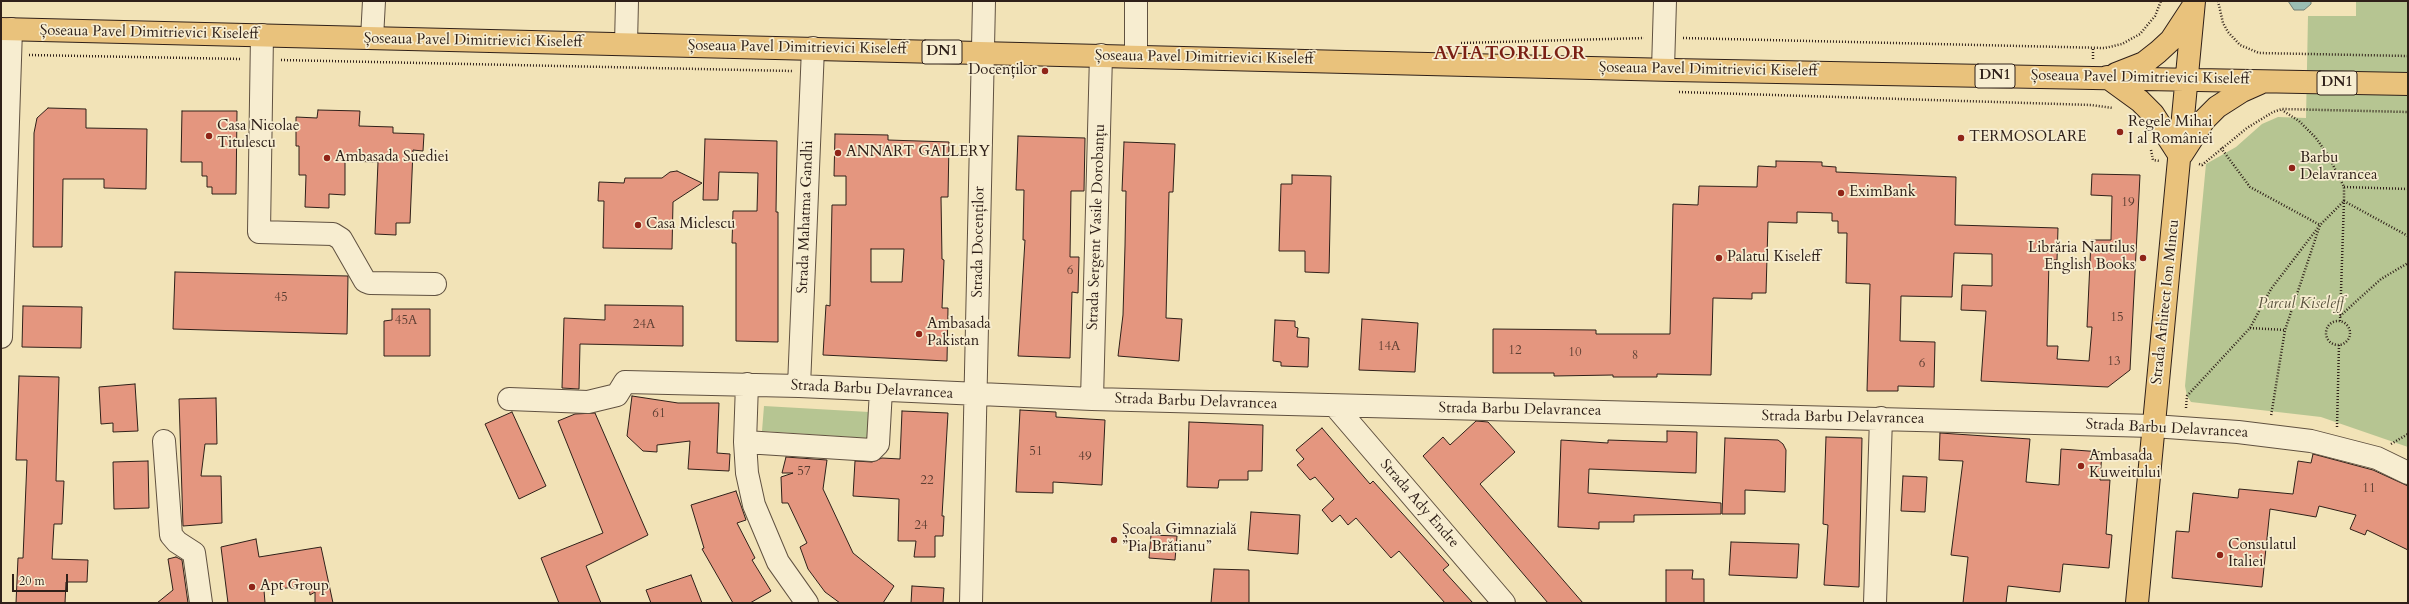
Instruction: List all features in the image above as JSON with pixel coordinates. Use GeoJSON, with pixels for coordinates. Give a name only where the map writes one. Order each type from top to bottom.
{"type":"FeatureCollection","features":[{"type":"Feature","properties":{"kind":"main road"},"geometry":{"type":"LineString","coordinates":[[2107,77],[2134,68],[2158,52],[2171,40],[2194,2]]}},
{"type":"Feature","properties":{"kind":"main road","name":"Strada Arhitect Ion Mincu"},"geometry":{"type":"LineString","coordinates":[[2137,603],[2194,2]]}},
{"type":"Feature","properties":{"kind":"main road","name":"Șoseaua Pavel Dimitrievici Kiseleff"},"geometry":{"type":"LineString","coordinates":[[6,29],[1663,69],[2408,84]]}},
{"type":"Feature","properties":{"kind":"main road"},"geometry":{"type":"LineString","coordinates":[[2107,77],[2140,101],[2153,114],[2180,156],[2204,120],[2217,107],[2242,91],[2266,81]]}},
{"type":"Feature","properties":{"kind":"street"},"geometry":{"type":"LineString","coordinates":[[372,38],[374,1]]}},
{"type":"Feature","properties":{"kind":"street"},"geometry":{"type":"LineString","coordinates":[[626,44],[627,1]]}},
{"type":"Feature","properties":{"kind":"street","name":"Strada Docenților"},"geometry":{"type":"LineString","coordinates":[[971,603],[984,1]]}},
{"type":"Feature","properties":{"kind":"street"},"geometry":{"type":"LineString","coordinates":[[1136,1],[1136,56]]}},
{"type":"Feature","properties":{"kind":"street"},"geometry":{"type":"LineString","coordinates":[[1663,69],[1665,1]]}},
{"type":"Feature","properties":{"kind":"street"},"geometry":{"type":"LineString","coordinates":[[1,337],[10,54],[6,29]]}},
{"type":"Feature","properties":{"kind":"street"},"geometry":{"type":"LineString","coordinates":[[262,35],[259,232],[333,234],[341,239],[365,281],[370,283],[435,284]]}},
{"type":"Feature","properties":{"kind":"street","name":"Strada Mahatma Gandhi"},"geometry":{"type":"LineString","coordinates":[[799,386],[813,48]]}},
{"type":"Feature","properties":{"kind":"street","name":"Strada Sergent Vasile Dorobanțu"},"geometry":{"type":"LineString","coordinates":[[1092,399],[1101,55]]}},
{"type":"Feature","properties":{"kind":"street","name":"Strada Barbu Delavrancea"},"geometry":{"type":"LineString","coordinates":[[509,399],[588,402],[617,395],[625,382],[747,384],[1092,399],[2153,426],[2268,435],[2338,447],[2377,458],[2408,472]]}},
{"type":"Feature","properties":{"kind":"street"},"geometry":{"type":"LineString","coordinates":[[747,384],[745,442],[747,473],[754,505],[765,535],[778,562],[807,603]]}},
{"type":"Feature","properties":{"kind":"street"},"geometry":{"type":"LineString","coordinates":[[745,442],[872,450],[878,444],[881,390]]}},
{"type":"Feature","properties":{"kind":"street","name":"Strada Ady Endre"},"geometry":{"type":"LineString","coordinates":[[1335,406],[1504,603]]}},
{"type":"Feature","properties":{"kind":"street"},"geometry":{"type":"LineString","coordinates":[[1875,603],[1881,418]]}},
{"type":"Feature","properties":{"kind":"street"},"geometry":{"type":"LineString","coordinates":[[164,441],[171,535],[177,542],[194,553],[201,603]]}},
{"type":"Feature","properties":{"kind":"path"},"geometry":{"type":"LineString","coordinates":[[1456,43],[1664,37],[2105,48],[2122,44],[2140,34],[2155,16],[2161,1]]}},
{"type":"Feature","properties":{"kind":"path"},"geometry":{"type":"LineString","coordinates":[[2218,1],[2222,23],[2228,32],[2240,45],[2259,53],[2408,56]]}},
{"type":"Feature","properties":{"kind":"path"},"geometry":{"type":"LineString","coordinates":[[10,54],[812,71]]}},
{"type":"Feature","properties":{"kind":"path"},"geometry":{"type":"LineString","coordinates":[[1673,92],[2091,105]]}},
{"type":"Feature","properties":{"kind":"path"},"geometry":{"type":"LineString","coordinates":[[2340,321],[2344,187],[2329,157],[2316,138],[2300,121],[2282,109],[2408,112]]}},
{"type":"Feature","properties":{"kind":"path"},"geometry":{"type":"LineString","coordinates":[[2221,148],[2250,187],[2320,224]]}},
{"type":"Feature","properties":{"kind":"path"},"geometry":{"type":"LineString","coordinates":[[2344,187],[2408,189]]}},
{"type":"Feature","properties":{"kind":"path"},"geometry":{"type":"LineString","coordinates":[[2184,428],[2187,396],[2250,328],[2271,289],[2320,224],[2344,202]]}},
{"type":"Feature","properties":{"kind":"path"},"geometry":{"type":"LineString","coordinates":[[2344,202],[2408,236]]}},
{"type":"Feature","properties":{"kind":"path"},"geometry":{"type":"LineString","coordinates":[[2268,435],[2285,330],[2320,224]]}},
{"type":"Feature","properties":{"kind":"path"},"geometry":{"type":"LineString","coordinates":[[2340,316],[2381,279],[2408,263]]}},
{"type":"Feature","properties":{"kind":"path"},"geometry":{"type":"LineString","coordinates":[[2340,321],[2349,327],[2350,335],[2346,342],[2339,345],[2332,343],[2326,333],[2329,326],[2340,321]]}},
{"type":"Feature","properties":{"kind":"path"},"geometry":{"type":"LineString","coordinates":[[2250,328],[2285,330]]}},
{"type":"Feature","properties":{"kind":"path"},"geometry":{"type":"LineString","coordinates":[[2338,447],[2336,422],[2339,345]]}},
{"type":"Feature","properties":{"kind":"green space","name":"Parcul Kiseleff"},"geometry":{"type":"Polygon","coordinates":[[[2356,1],[2408,1],[2408,447],[2321,417],[2191,402],[2187,396],[2185,386],[2206,164],[2236,147],[2262,124],[2278,117],[2306,118],[2308,16],[2356,16],[2356,1]]]}},
{"type":"Feature","properties":{"kind":"green space"},"geometry":{"type":"Polygon","coordinates":[[[764,406],[869,412],[867,438],[762,431],[764,406]]]}},
{"type":"Feature","properties":{"kind":"water"},"geometry":{"type":"Polygon","coordinates":[[[2288,1],[2311,1],[2311,4],[2304,10],[2294,10],[2288,1]]]}},
{"type":"Feature","properties":{"kind":"building"},"geometry":{"type":"Polygon","coordinates":[[[48,108],[86,109],[86,128],[147,129],[146,189],[104,188],[104,179],[63,179],[62,247],[33,247],[34,133],[37,118],[48,108]]]}},
{"type":"Feature","properties":{"kind":"building"},"geometry":{"type":"Polygon","coordinates":[[[318,110],[360,111],[359,126],[393,127],[393,133],[424,134],[423,151],[413,150],[410,223],[396,223],[396,235],[375,234],[378,162],[345,161],[345,195],[329,194],[329,208],[305,207],[306,175],[299,175],[299,146],[296,146],[296,117],[317,118],[318,110]]]}},
{"type":"Feature","properties":{"kind":"building","name":"Casa Nicolae Titulescu"},"geometry":{"type":"Polygon","coordinates":[[[182,111],[237,111],[236,194],[212,194],[212,187],[207,187],[207,176],[202,176],[202,162],[181,162],[182,111]]]}},
{"type":"Feature","properties":{"kind":"building"},"geometry":{"type":"Polygon","coordinates":[[[835,134],[888,135],[888,140],[949,142],[948,197],[941,197],[942,259],[944,260],[942,308],[948,308],[947,361],[823,355],[826,305],[830,306],[832,205],[846,205],[846,176],[834,176],[835,134]],[[871,249],[871,282],[902,282],[904,249],[871,249]]]}},
{"type":"Feature","properties":{"kind":"building"},"geometry":{"type":"Polygon","coordinates":[[[1018,136],[1085,138],[1084,191],[1071,191],[1070,257],[1079,257],[1078,293],[1072,292],[1070,358],[1018,356],[1025,240],[1023,240],[1024,190],[1016,190],[1018,136]]]}},
{"type":"Feature","properties":{"kind":"building"},"geometry":{"type":"Polygon","coordinates":[[[705,139],[777,141],[776,212],[778,212],[778,342],[736,341],[736,243],[732,243],[733,211],[757,211],[758,173],[719,172],[718,200],[703,200],[705,139]]]}},
{"type":"Feature","properties":{"kind":"building"},"geometry":{"type":"Polygon","coordinates":[[[1124,142],[1175,144],[1173,192],[1169,192],[1166,318],[1182,319],[1179,361],[1118,356],[1123,315],[1125,246],[1126,191],[1122,191],[1124,142]]]}},
{"type":"Feature","properties":{"kind":"building"},"geometry":{"type":"Polygon","coordinates":[[[1776,161],[1822,162],[1822,166],[1836,167],[1836,172],[1956,177],[1955,225],[2058,228],[2057,260],[2049,260],[2047,346],[2058,346],[2057,359],[2089,361],[2092,327],[2087,327],[2091,240],[2111,240],[2112,196],[2091,195],[2092,174],[2140,175],[2130,370],[2108,387],[1981,381],[1986,311],[1961,310],[1962,285],[1992,286],[1992,254],[1954,253],[1952,297],[1901,296],[1900,341],[1935,342],[1934,387],[1898,386],[1898,391],[1867,391],[1870,284],[1846,283],[1847,233],[1838,233],[1838,221],[1832,221],[1832,213],[1797,212],[1797,223],[1768,222],[1766,293],[1752,293],[1752,299],[1713,298],[1711,375],[1657,374],[1657,377],[1613,377],[1613,375],[1554,376],[1554,373],[1493,373],[1493,329],[1596,330],[1596,334],[1670,334],[1673,204],[1698,205],[1699,186],[1757,187],[1758,166],[1776,167],[1776,161]]]}},
{"type":"Feature","properties":{"kind":"building","name":"Casa Miclescu"},"geometry":{"type":"Polygon","coordinates":[[[677,171],[702,183],[673,202],[672,249],[603,248],[604,201],[598,201],[599,182],[624,183],[625,178],[662,178],[670,172],[677,171]]]}},
{"type":"Feature","properties":{"kind":"building"},"geometry":{"type":"Polygon","coordinates":[[[1292,175],[1331,176],[1329,273],[1305,272],[1305,251],[1279,251],[1281,184],[1292,184],[1292,175]]]}},
{"type":"Feature","properties":{"kind":"building"},"geometry":{"type":"Polygon","coordinates":[[[175,272],[348,276],[347,334],[173,329],[175,272]]]}},
{"type":"Feature","properties":{"kind":"building"},"geometry":{"type":"Polygon","coordinates":[[[605,305],[683,306],[683,346],[580,344],[579,389],[562,388],[564,318],[605,320],[605,305]]]}},
{"type":"Feature","properties":{"kind":"building"},"geometry":{"type":"Polygon","coordinates":[[[23,306],[82,307],[81,348],[22,347],[23,306]]]}},
{"type":"Feature","properties":{"kind":"building"},"geometry":{"type":"Polygon","coordinates":[[[392,309],[430,309],[430,356],[384,356],[384,321],[392,320],[392,309]]]}},
{"type":"Feature","properties":{"kind":"building"},"geometry":{"type":"Polygon","coordinates":[[[1362,319],[1418,323],[1415,372],[1359,370],[1362,319]]]}},
{"type":"Feature","properties":{"kind":"building"},"geometry":{"type":"Polygon","coordinates":[[[1275,320],[1295,321],[1295,327],[1298,328],[1297,337],[1309,338],[1308,367],[1281,366],[1281,362],[1273,361],[1275,320]]]}},
{"type":"Feature","properties":{"kind":"building"},"geometry":{"type":"Polygon","coordinates":[[[19,376],[59,377],[56,481],[64,481],[62,524],[54,524],[52,559],[88,560],[87,582],[66,582],[65,603],[16,603],[18,558],[23,558],[27,460],[16,460],[19,376]]]}},
{"type":"Feature","properties":{"kind":"building"},"geometry":{"type":"Polygon","coordinates":[[[135,384],[138,431],[113,432],[113,423],[101,424],[99,387],[135,384]]]}},
{"type":"Feature","properties":{"kind":"building"},"geometry":{"type":"Polygon","coordinates":[[[632,396],[678,403],[719,403],[717,453],[730,454],[729,471],[688,469],[690,441],[657,445],[657,452],[643,451],[627,436],[632,396]]]}},
{"type":"Feature","properties":{"kind":"building"},"geometry":{"type":"Polygon","coordinates":[[[216,398],[217,444],[205,444],[201,476],[221,476],[222,523],[183,526],[179,399],[216,398]]]}},
{"type":"Feature","properties":{"kind":"building"},"geometry":{"type":"Polygon","coordinates":[[[1020,410],[1056,412],[1056,417],[1105,420],[1102,485],[1053,482],[1053,493],[1016,492],[1020,410]]]}},
{"type":"Feature","properties":{"kind":"building"},"geometry":{"type":"Polygon","coordinates":[[[902,411],[948,413],[942,516],[944,516],[943,536],[935,536],[935,557],[914,557],[916,541],[898,541],[899,499],[853,496],[855,461],[872,462],[882,458],[900,459],[902,411]]]}},
{"type":"Feature","properties":{"kind":"building"},"geometry":{"type":"Polygon","coordinates":[[[512,412],[546,486],[519,499],[485,424],[512,412]]]}},
{"type":"Feature","properties":{"kind":"building"},"geometry":{"type":"Polygon","coordinates":[[[595,413],[648,535],[586,566],[601,603],[559,603],[541,558],[603,533],[558,421],[575,414],[595,413]]]}},
{"type":"Feature","properties":{"kind":"building"},"geometry":{"type":"Polygon","coordinates":[[[1476,421],[1488,422],[1515,452],[1480,484],[1583,603],[1548,603],[1423,456],[1443,437],[1450,445],[1476,421]]]}},
{"type":"Feature","properties":{"kind":"building"},"geometry":{"type":"Polygon","coordinates":[[[1189,422],[1263,425],[1262,471],[1248,471],[1248,480],[1219,480],[1218,488],[1187,487],[1189,422]]]}},
{"type":"Feature","properties":{"kind":"building"},"geometry":{"type":"Polygon","coordinates":[[[1322,428],[1370,484],[1373,481],[1449,565],[1443,570],[1473,603],[1445,603],[1399,551],[1391,558],[1356,518],[1348,525],[1340,515],[1332,522],[1322,510],[1334,499],[1315,477],[1310,480],[1297,465],[1304,459],[1296,450],[1322,428]]]}},
{"type":"Feature","properties":{"kind":"building"},"geometry":{"type":"Polygon","coordinates":[[[1667,431],[1697,432],[1696,473],[1589,469],[1588,493],[1721,503],[1721,514],[1634,515],[1634,522],[1599,522],[1599,529],[1558,527],[1561,440],[1608,443],[1608,440],[1667,442],[1667,431]]]}},
{"type":"Feature","properties":{"kind":"building"},"geometry":{"type":"Polygon","coordinates":[[[1940,433],[2030,439],[2026,482],[2059,485],[2061,449],[2102,452],[2100,480],[2110,480],[2106,534],[2112,535],[2109,568],[2063,564],[2060,592],[2008,586],[2006,603],[1963,603],[1968,557],[1951,555],[1963,461],[1939,460],[1940,433]]]}},
{"type":"Feature","properties":{"kind":"building"},"geometry":{"type":"Polygon","coordinates":[[[1826,437],[1862,438],[1859,587],[1824,585],[1828,525],[1823,524],[1826,437]]]}},
{"type":"Feature","properties":{"kind":"building"},"geometry":{"type":"Polygon","coordinates":[[[1725,438],[1778,440],[1783,444],[1786,450],[1785,492],[1745,490],[1745,514],[1722,514],[1725,438]]]}},
{"type":"Feature","properties":{"kind":"building"},"geometry":{"type":"Polygon","coordinates":[[[2313,454],[2373,470],[2408,486],[2408,550],[2367,530],[2365,535],[2350,529],[2356,515],[2319,506],[2316,517],[2270,509],[2262,587],[2172,578],[2176,531],[2189,532],[2193,493],[2238,498],[2239,489],[2293,494],[2298,461],[2311,463],[2313,454]]]}},
{"type":"Feature","properties":{"kind":"building"},"geometry":{"type":"Polygon","coordinates":[[[786,457],[827,460],[823,489],[853,553],[894,586],[883,603],[840,603],[825,592],[808,569],[800,547],[807,543],[788,503],[782,503],[781,477],[793,473],[782,473],[786,457]]]}},
{"type":"Feature","properties":{"kind":"building"},"geometry":{"type":"Polygon","coordinates":[[[148,461],[149,508],[114,509],[113,462],[148,461]]]}},
{"type":"Feature","properties":{"kind":"building"},"geometry":{"type":"Polygon","coordinates":[[[1903,476],[1927,477],[1925,512],[1901,511],[1903,476]]]}},
{"type":"Feature","properties":{"kind":"building"},"geometry":{"type":"Polygon","coordinates":[[[736,491],[746,520],[737,523],[755,558],[752,560],[771,591],[750,603],[733,603],[702,549],[704,548],[691,505],[736,491]]]}},
{"type":"Feature","properties":{"kind":"building"},"geometry":{"type":"Polygon","coordinates":[[[1251,512],[1300,515],[1298,554],[1248,550],[1251,512]]]}},
{"type":"Feature","properties":{"kind":"building"},"geometry":{"type":"Polygon","coordinates":[[[1151,535],[1177,536],[1175,560],[1149,558],[1151,535]]]}},
{"type":"Feature","properties":{"kind":"building"},"geometry":{"type":"Polygon","coordinates":[[[256,539],[259,557],[321,547],[333,603],[315,603],[315,592],[310,595],[309,586],[264,590],[265,603],[228,603],[221,547],[256,539]]]}},
{"type":"Feature","properties":{"kind":"building"},"geometry":{"type":"Polygon","coordinates":[[[1731,542],[1799,544],[1797,578],[1729,575],[1731,542]]]}},
{"type":"Feature","properties":{"kind":"building"},"geometry":{"type":"Polygon","coordinates":[[[176,557],[182,560],[188,603],[157,603],[173,590],[168,559],[176,557]]]}},
{"type":"Feature","properties":{"kind":"building"},"geometry":{"type":"Polygon","coordinates":[[[1214,569],[1249,570],[1249,603],[1211,603],[1214,569]]]}},
{"type":"Feature","properties":{"kind":"building"},"geometry":{"type":"Polygon","coordinates":[[[1666,570],[1693,570],[1692,579],[1704,579],[1704,603],[1666,603],[1666,570]]]}},
{"type":"Feature","properties":{"kind":"building"},"geometry":{"type":"Polygon","coordinates":[[[691,575],[702,603],[651,603],[646,590],[691,575]]]}},
{"type":"Feature","properties":{"kind":"building"},"geometry":{"type":"Polygon","coordinates":[[[912,586],[944,588],[943,603],[911,603],[912,586]]]}},
{"type":"Feature","properties":{"kind":"place","name":"Docenților"},"geometry":{"type":"Point","coordinates":[1045,71]}},
{"type":"Feature","properties":{"kind":"place","name":"Regele Mihai I al României"},"geometry":{"type":"Point","coordinates":[2120,132]}},
{"type":"Feature","properties":{"kind":"place","name":"Casa Nicolae Titulescu"},"geometry":{"type":"Point","coordinates":[209,136]}},
{"type":"Feature","properties":{"kind":"place","name":"TERMOSOLARE"},"geometry":{"type":"Point","coordinates":[1961,138]}},
{"type":"Feature","properties":{"kind":"place","name":"ANNART GALLERY"},"geometry":{"type":"Point","coordinates":[838,153]}},
{"type":"Feature","properties":{"kind":"place","name":"Ambasada Suediei"},"geometry":{"type":"Point","coordinates":[327,158]}},
{"type":"Feature","properties":{"kind":"place","name":"Barbu Delavrancea"},"geometry":{"type":"Point","coordinates":[2292,168]}},
{"type":"Feature","properties":{"kind":"place","name":"EximBank"},"geometry":{"type":"Point","coordinates":[1841,193]}},
{"type":"Feature","properties":{"kind":"place","name":"Casa Miclescu"},"geometry":{"type":"Point","coordinates":[638,225]}},
{"type":"Feature","properties":{"kind":"place","name":"Palatul Kiseleff"},"geometry":{"type":"Point","coordinates":[1719,258]}},
{"type":"Feature","properties":{"kind":"place","name":"Librăria Nautilus English Books"},"geometry":{"type":"Point","coordinates":[2143,258]}},
{"type":"Feature","properties":{"kind":"place","name":"Ambasada Pakistan"},"geometry":{"type":"Point","coordinates":[919,334]}},
{"type":"Feature","properties":{"kind":"place","name":"Ambasada Kuweitului"},"geometry":{"type":"Point","coordinates":[2081,466]}},
{"type":"Feature","properties":{"kind":"place","name":"Școala Gimnazială ”Pia Brătianu”"},"geometry":{"type":"Point","coordinates":[1114,540]}},
{"type":"Feature","properties":{"kind":"place","name":"Consulatul Italiei"},"geometry":{"type":"Point","coordinates":[2220,555]}},
{"type":"Feature","properties":{"kind":"place","name":"Apt Group"},"geometry":{"type":"Point","coordinates":[252,587]}},
{"type":"Feature","properties":{"kind":"district","name":"AVIATORILOR"},"geometry":{"type":"Point","coordinates":[1510,55]}}]}
